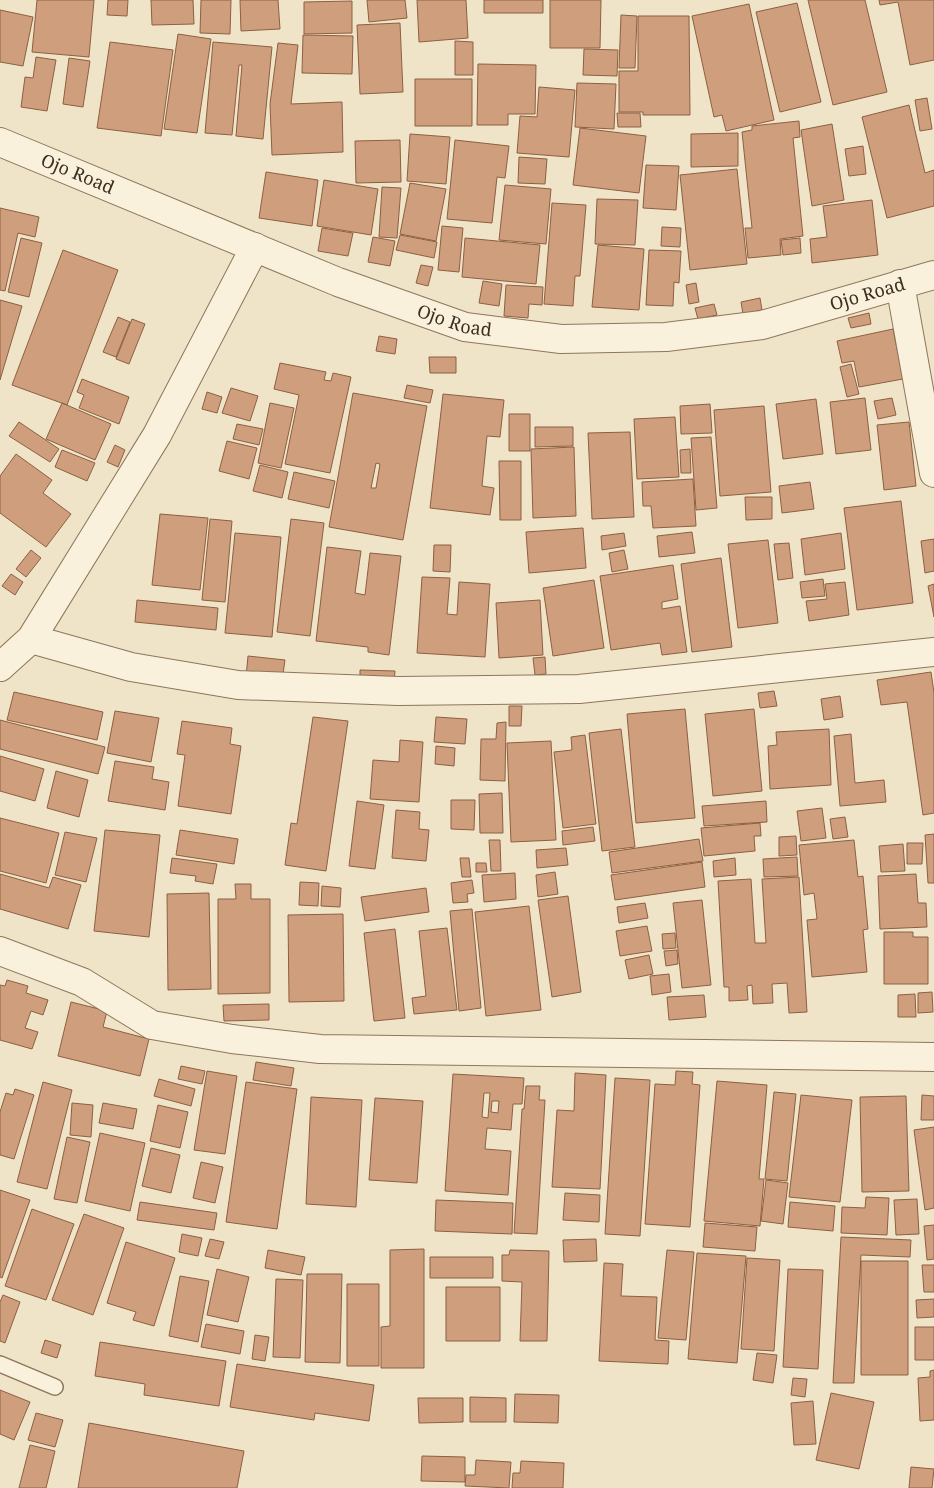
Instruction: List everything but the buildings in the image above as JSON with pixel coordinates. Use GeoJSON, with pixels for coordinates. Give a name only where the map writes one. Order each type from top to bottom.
{"type":"FeatureCollection","features":[{"type":"Feature","properties":{"kind":"street","name":"Ojo Road"},"geometry":{"type":"LineString","coordinates":[[0,142],[338,282],[465,327],[561,340],[666,337],[762,325],[934,275]]}},
{"type":"Feature","properties":{"kind":"street"},"geometry":{"type":"LineString","coordinates":[[0,667],[31,639],[157,435],[255,247]]}},
{"type":"Feature","properties":{"kind":"street"},"geometry":{"type":"LineString","coordinates":[[900,284],[934,473]]}},
{"type":"Feature","properties":{"kind":"street"},"geometry":{"type":"LineString","coordinates":[[31,639],[131,668],[238,685],[398,691],[579,689],[934,652]]}},
{"type":"Feature","properties":{"kind":"street"},"geometry":{"type":"LineString","coordinates":[[0,951],[82,982],[152,1025],[232,1040],[320,1049],[934,1057]]}},
{"type":"Feature","properties":{"kind":"lane"},"geometry":{"type":"LineString","coordinates":[[0,1364],[55,1387]]}}]}
